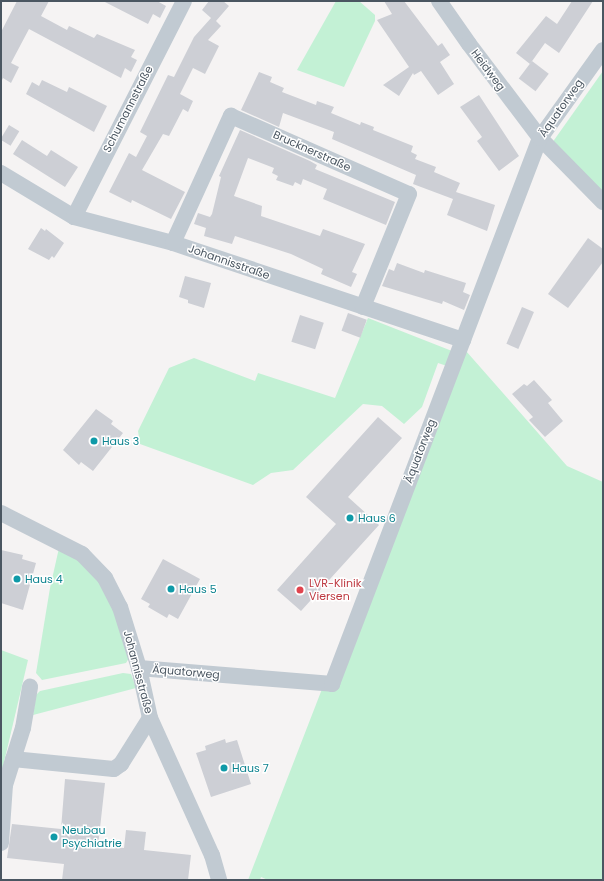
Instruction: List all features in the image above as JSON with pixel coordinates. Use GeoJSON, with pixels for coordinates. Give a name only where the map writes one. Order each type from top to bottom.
{"type":"FeatureCollection","features":[{"type":"Feature","properties":{"kind":"street","name":"Schumannstraße"},"geometry":{"type":"LineString","coordinates":[[74,217],[184,1]]}},
{"type":"Feature","properties":{"kind":"street","name":"Heidweg"},"geometry":{"type":"LineString","coordinates":[[439,1],[468,44],[540,138],[603,202]]}},
{"type":"Feature","properties":{"kind":"street","name":"Äquatorweg"},"geometry":{"type":"LineString","coordinates":[[139,668],[332,684],[375,565],[540,138],[603,50]]}},
{"type":"Feature","properties":{"kind":"street","name":"Brucknerstraße"},"geometry":{"type":"LineString","coordinates":[[173,243],[231,116],[409,194],[363,307]]}},
{"type":"Feature","properties":{"kind":"street","name":"Johannisstraße"},"geometry":{"type":"LineString","coordinates":[[1,173],[74,217],[173,243],[463,340]]}},
{"type":"Feature","properties":{"kind":"street","name":"Johannisstraße"},"geometry":{"type":"LineString","coordinates":[[1,513],[82,554],[105,578],[120,607],[139,668],[150,718],[212,855],[218,880]]}},
{"type":"Feature","properties":{"kind":"street"},"geometry":{"type":"LineString","coordinates":[[1,843],[5,785],[23,728],[30,687]]}},
{"type":"Feature","properties":{"kind":"street"},"geometry":{"type":"LineString","coordinates":[[13,759],[114,769],[120,764],[150,718]]}},
{"type":"Feature","properties":{"kind":"green space"},"geometry":{"type":"Polygon","coordinates":[[[336,1],[359,1],[375,15],[375,21],[344,87],[297,70],[336,1]]]}},
{"type":"Feature","properties":{"kind":"green space"},"geometry":{"type":"Polygon","coordinates":[[[603,71],[603,197],[552,143],[603,71]]]}},
{"type":"Feature","properties":{"kind":"green space"},"geometry":{"type":"Polygon","coordinates":[[[368,318],[452,351],[447,366],[438,363],[422,407],[404,424],[382,406],[363,404],[293,470],[271,473],[253,485],[140,444],[138,431],[169,368],[194,358],[255,381],[258,373],[335,398],[368,318]]]}},
{"type":"Feature","properties":{"kind":"green space"},"geometry":{"type":"Polygon","coordinates":[[[466,351],[567,466],[603,482],[603,880],[268,880],[261,877],[260,880],[248,880],[322,689],[466,351]]]}},
{"type":"Feature","properties":{"kind":"green space"},"geometry":{"type":"Polygon","coordinates":[[[65,547],[93,572],[115,611],[129,658],[126,663],[42,680],[36,673],[50,588],[59,548],[65,547]]]}},
{"type":"Feature","properties":{"kind":"green space"},"geometry":{"type":"Polygon","coordinates":[[[1,650],[28,660],[1,775],[1,650]]]}},
{"type":"Feature","properties":{"kind":"green space"},"geometry":{"type":"Polygon","coordinates":[[[123,673],[131,674],[136,688],[33,715],[36,695],[40,691],[123,673]]]}},
{"type":"Feature","properties":{"kind":"building"},"geometry":{"type":"Polygon","coordinates":[[[17,1],[49,1],[41,16],[67,30],[69,26],[94,38],[97,34],[135,50],[131,57],[137,60],[131,72],[125,68],[121,78],[29,29],[11,63],[19,67],[11,83],[3,78],[1,82],[1,32],[17,1]]]}},
{"type":"Feature","properties":{"kind":"building"},"geometry":{"type":"Polygon","coordinates":[[[103,1],[157,1],[166,6],[160,18],[153,14],[148,24],[103,1]]]}},
{"type":"Feature","properties":{"kind":"building"},"geometry":{"type":"Polygon","coordinates":[[[209,1],[223,1],[229,6],[216,21],[221,26],[208,40],[219,46],[205,74],[193,68],[180,94],[193,101],[188,112],[183,109],[169,136],[163,134],[142,170],[185,192],[171,219],[132,200],[131,203],[109,192],[129,153],[136,157],[147,136],[140,132],[168,75],[174,77],[194,37],[211,18],[202,10],[209,1]]]}},
{"type":"Feature","properties":{"kind":"building"},"geometry":{"type":"Polygon","coordinates":[[[384,1],[404,1],[438,46],[442,43],[450,55],[440,62],[454,84],[438,95],[421,71],[414,75],[413,73],[399,96],[383,85],[409,67],[377,20],[392,14],[384,1]]]}},
{"type":"Feature","properties":{"kind":"building"},"geometry":{"type":"Polygon","coordinates":[[[572,1],[593,1],[559,53],[545,43],[530,64],[516,53],[546,16],[557,24],[572,1]]]}},
{"type":"Feature","properties":{"kind":"building"},"geometry":{"type":"Polygon","coordinates":[[[532,61],[549,74],[536,91],[519,79],[532,61]]]}},
{"type":"Feature","properties":{"kind":"building"},"geometry":{"type":"Polygon","coordinates":[[[259,72],[272,77],[270,82],[284,88],[282,92],[316,105],[317,101],[334,107],[331,113],[360,125],[361,122],[374,127],[373,130],[413,146],[411,152],[417,155],[415,159],[436,167],[434,172],[460,183],[456,192],[495,205],[487,231],[447,215],[453,199],[413,184],[416,175],[332,139],[334,132],[283,113],[279,127],[241,110],[259,72]]]}},
{"type":"Feature","properties":{"kind":"building"},"geometry":{"type":"Polygon","coordinates":[[[42,80],[67,92],[69,87],[107,106],[94,132],[26,94],[32,82],[39,86],[42,80]]]}},
{"type":"Feature","properties":{"kind":"building"},"geometry":{"type":"Polygon","coordinates":[[[479,95],[519,156],[499,171],[477,141],[482,137],[460,107],[479,95]]]}},
{"type":"Feature","properties":{"kind":"building"},"geometry":{"type":"Polygon","coordinates":[[[9,125],[19,131],[11,146],[1,140],[9,125]]]}},
{"type":"Feature","properties":{"kind":"building"},"geometry":{"type":"Polygon","coordinates":[[[240,130],[310,161],[317,165],[315,169],[395,202],[386,225],[323,199],[327,189],[303,179],[301,185],[295,182],[293,186],[276,180],[278,176],[272,173],[274,168],[248,158],[234,196],[262,206],[261,216],[320,236],[323,229],[365,244],[352,272],[357,274],[351,287],[321,274],[323,269],[291,254],[235,236],[232,244],[204,236],[206,228],[194,224],[198,213],[210,217],[212,214],[221,177],[219,176],[240,130]]]}},
{"type":"Feature","properties":{"kind":"building"},"geometry":{"type":"Polygon","coordinates":[[[22,140],[47,156],[51,150],[78,167],[65,187],[13,154],[22,140]]]}},
{"type":"Feature","properties":{"kind":"building"},"geometry":{"type":"Polygon","coordinates":[[[41,228],[45,231],[46,229],[64,243],[54,258],[52,256],[49,260],[28,249],[41,228]]]}},
{"type":"Feature","properties":{"kind":"building"},"geometry":{"type":"Polygon","coordinates":[[[588,238],[603,249],[603,262],[568,308],[548,294],[588,238]]]}},
{"type":"Feature","properties":{"kind":"building"},"geometry":{"type":"Polygon","coordinates":[[[397,263],[424,273],[425,270],[466,283],[463,292],[470,295],[464,310],[443,301],[442,304],[382,286],[389,269],[394,271],[397,263]]]}},
{"type":"Feature","properties":{"kind":"building"},"geometry":{"type":"Polygon","coordinates":[[[185,276],[211,283],[204,308],[188,303],[188,300],[179,297],[185,276]]]}},
{"type":"Feature","properties":{"kind":"building"},"geometry":{"type":"Polygon","coordinates":[[[522,307],[534,312],[518,349],[506,344],[522,307]]]}},
{"type":"Feature","properties":{"kind":"building"},"geometry":{"type":"Polygon","coordinates":[[[348,313],[367,320],[360,338],[342,331],[348,313]]]}},
{"type":"Feature","properties":{"kind":"building"},"geometry":{"type":"Polygon","coordinates":[[[300,315],[324,323],[315,349],[291,342],[300,315]]]}},
{"type":"Feature","properties":{"kind":"building"},"geometry":{"type":"Polygon","coordinates":[[[534,380],[552,400],[548,403],[563,421],[545,437],[529,420],[533,417],[512,394],[524,384],[527,386],[534,380]]]}},
{"type":"Feature","properties":{"kind":"building","name":"Haus 3"},"geometry":{"type":"Polygon","coordinates":[[[96,409],[113,421],[111,424],[123,433],[93,471],[81,462],[79,465],[63,450],[96,409]]]}},
{"type":"Feature","properties":{"kind":"building","name":"Haus 6"},"geometry":{"type":"Polygon","coordinates":[[[378,417],[402,438],[348,497],[379,525],[301,611],[277,590],[336,524],[306,497],[378,417]]]}},
{"type":"Feature","properties":{"kind":"building","name":"Haus 4"},"geometry":{"type":"Polygon","coordinates":[[[1,550],[23,555],[22,559],[36,563],[23,610],[1,603],[1,550]]]}},
{"type":"Feature","properties":{"kind":"building","name":"Haus 5"},"geometry":{"type":"Polygon","coordinates":[[[163,559],[200,579],[178,619],[169,614],[167,618],[148,607],[150,604],[141,599],[163,559]]]}},
{"type":"Feature","properties":{"kind":"building","name":"Haus 7"},"geometry":{"type":"Polygon","coordinates":[[[225,739],[226,743],[237,740],[251,784],[211,797],[196,753],[206,750],[205,746],[225,739]]]}},
{"type":"Feature","properties":{"kind":"building","name":"Neubau Psychiatrie"},"geometry":{"type":"Polygon","coordinates":[[[65,779],[105,783],[98,846],[124,848],[126,830],[146,832],[144,850],[191,855],[188,880],[62,880],[64,864],[7,858],[12,824],[61,829],[65,779]]]}},
{"type":"Feature","properties":{"kind":"place","name":"Haus 3"},"geometry":{"type":"Point","coordinates":[94,441]}},
{"type":"Feature","properties":{"kind":"place","name":"Haus 6"},"geometry":{"type":"Point","coordinates":[350,518]}},
{"type":"Feature","properties":{"kind":"place","name":"Haus 4"},"geometry":{"type":"Point","coordinates":[17,579]}},
{"type":"Feature","properties":{"kind":"place","name":"Haus 5"},"geometry":{"type":"Point","coordinates":[171,589]}},
{"type":"Feature","properties":{"kind":"place","name":"LVR-Klinik Viersen"},"geometry":{"type":"Point","coordinates":[300,590]}},
{"type":"Feature","properties":{"kind":"place","name":"Haus 7"},"geometry":{"type":"Point","coordinates":[224,768]}},
{"type":"Feature","properties":{"kind":"place","name":"Neubau Psychiatrie"},"geometry":{"type":"Point","coordinates":[54,837]}}]}
